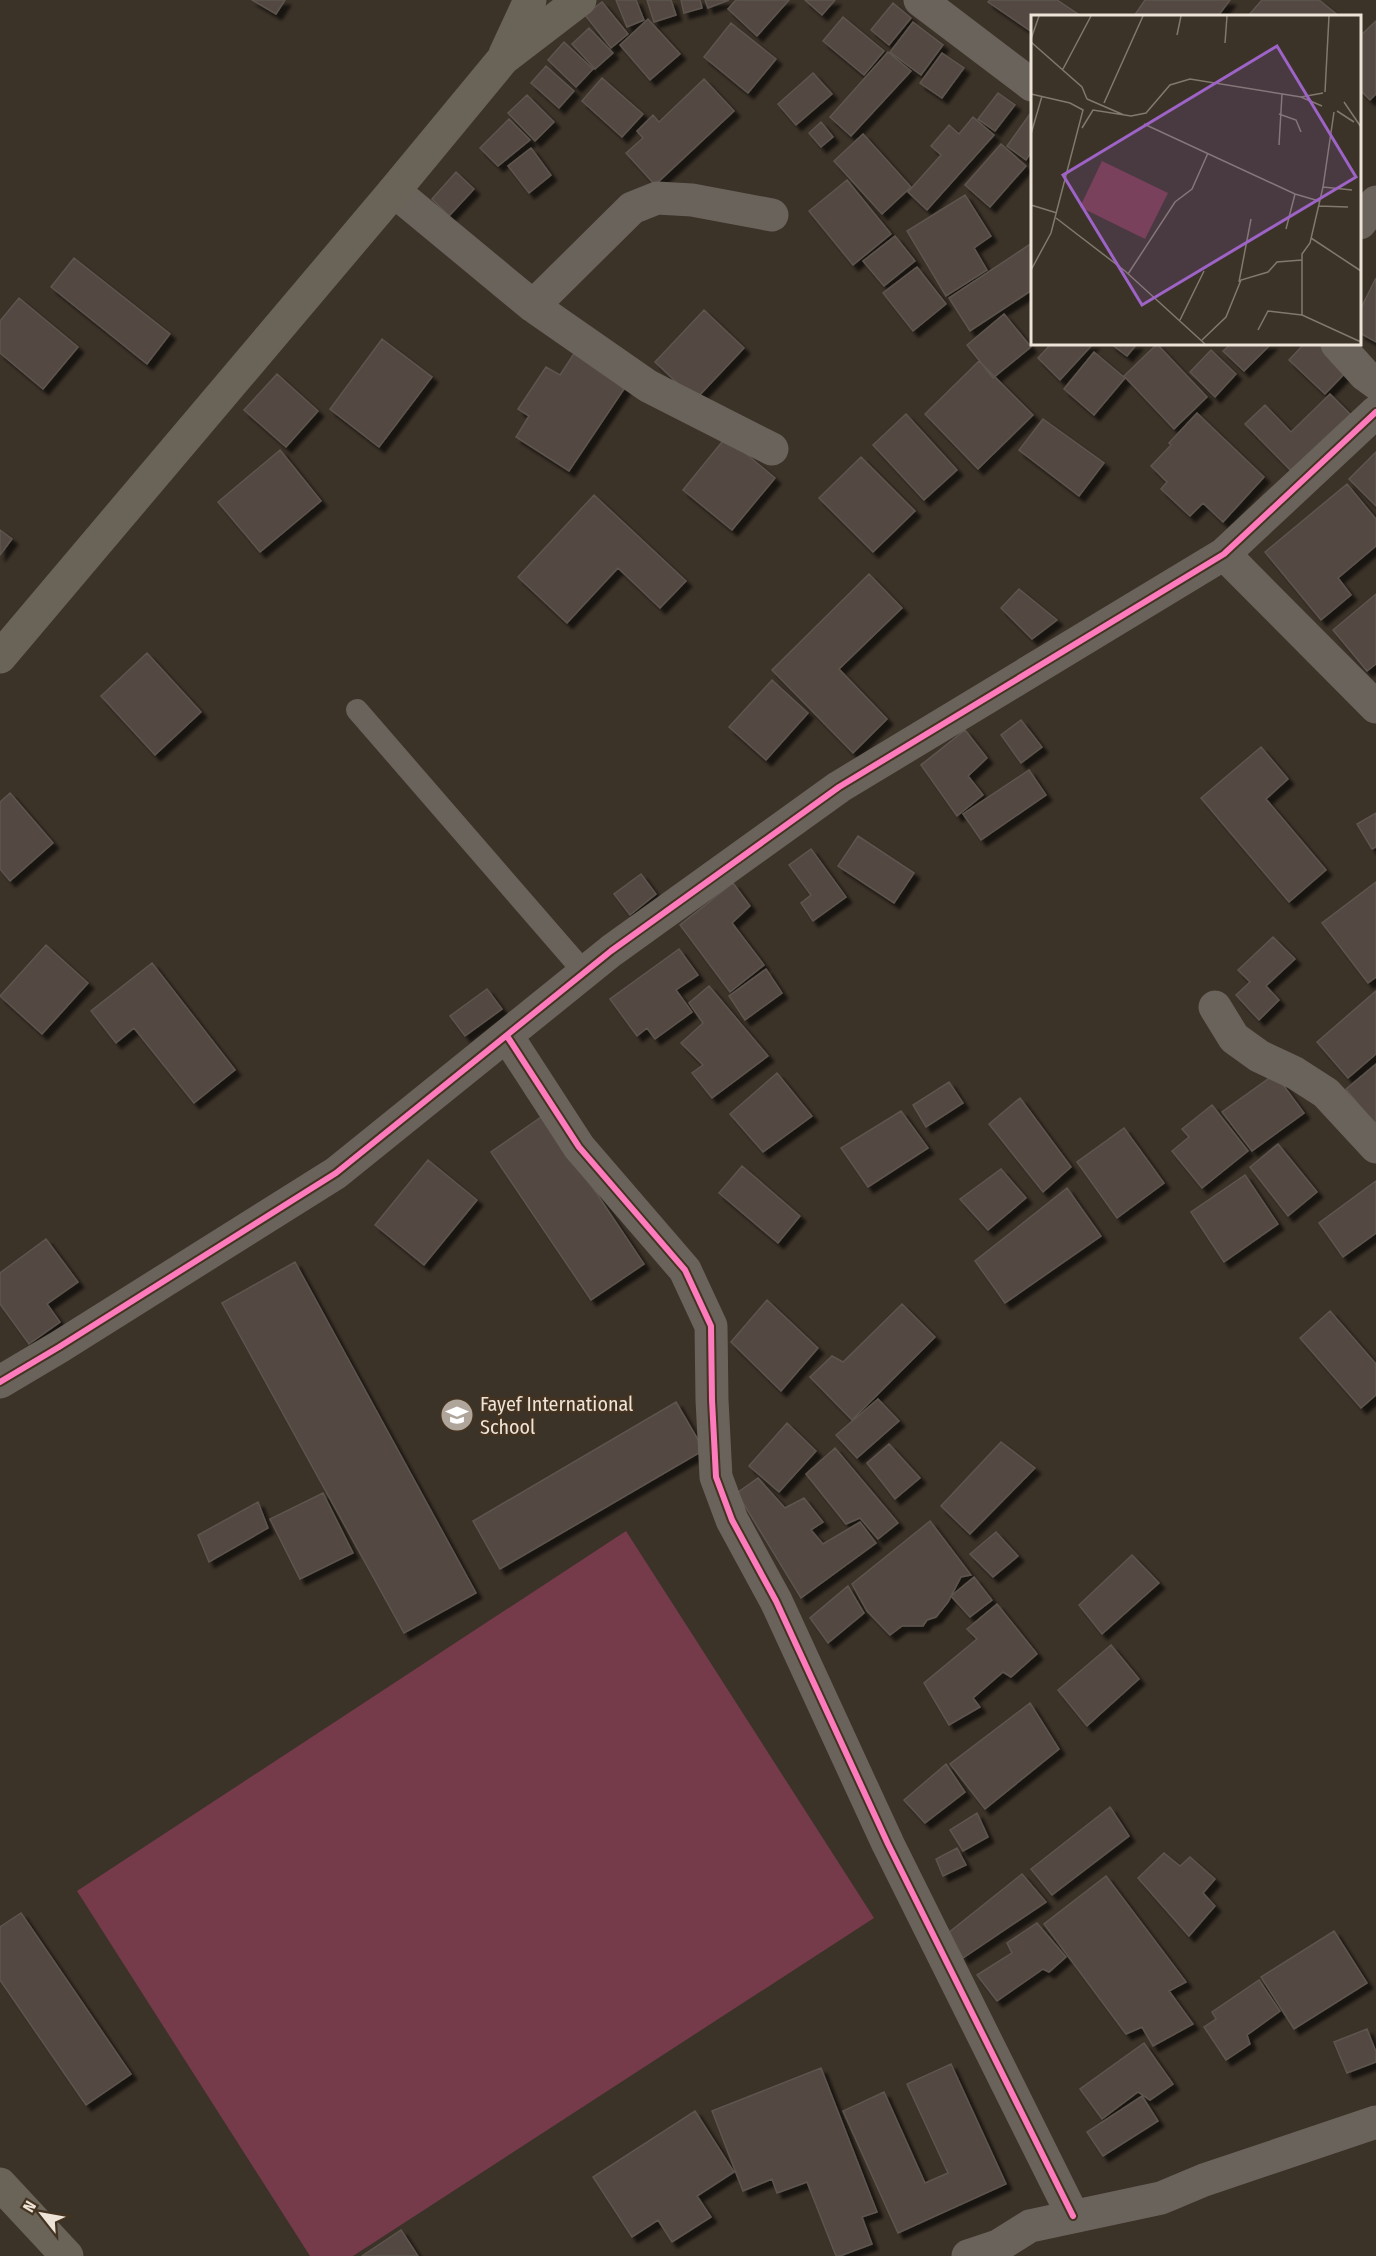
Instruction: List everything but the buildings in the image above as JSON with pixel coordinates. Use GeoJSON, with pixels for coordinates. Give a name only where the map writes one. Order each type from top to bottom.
{"type":"FeatureCollection","features":[{"type":"Feature","properties":{"kind":"street"},"geometry":{"type":"LineString","coordinates":[[503,59],[530,0]]}},
{"type":"Feature","properties":{"kind":"street"},"geometry":{"type":"LineString","coordinates":[[0,657],[503,59],[580,0]]}},
{"type":"Feature","properties":{"kind":"street"},"geometry":{"type":"LineString","coordinates":[[920,0],[1031,84]]}},
{"type":"Feature","properties":{"kind":"street"},"geometry":{"type":"LineString","coordinates":[[394,191],[533,306],[648,386],[772,449]]}},
{"type":"Feature","properties":{"kind":"street"},"geometry":{"type":"LineString","coordinates":[[533,306],[632,208],[657,198],[692,200],[772,215]]}},
{"type":"Feature","properties":{"kind":"street"},"geometry":{"type":"LineString","coordinates":[[1361,221],[1376,202]]}},
{"type":"Feature","properties":{"kind":"street"},"geometry":{"type":"LineString","coordinates":[[1338,345],[1365,375],[1376,383]]}},
{"type":"Feature","properties":{"kind":"street"},"geometry":{"type":"LineString","coordinates":[[0,1382],[336,1173],[621,945],[839,787],[1224,554],[1376,412]]}},
{"type":"Feature","properties":{"kind":"street"},"geometry":{"type":"LineString","coordinates":[[1224,554],[1376,708]]}},
{"type":"Feature","properties":{"kind":"street"},"geometry":{"type":"LineString","coordinates":[[1215,1007],[1234,1038],[1259,1056],[1295,1073],[1326,1093],[1376,1147]]}},
{"type":"Feature","properties":{"kind":"street"},"geometry":{"type":"LineString","coordinates":[[507,1036],[579,1147],[685,1270],[703,1307],[711,1326],[716,1477],[732,1520],[776,1601],[888,1844],[1073,2216]]}},
{"type":"Feature","properties":{"kind":"street"},"geometry":{"type":"LineString","coordinates":[[968,2256],[998,2246],[1030,2226],[1161,2198],[1204,2180],[1376,2122]]}},
{"type":"Feature","properties":{"kind":"street"},"geometry":{"type":"LineString","coordinates":[[0,2184],[67,2256]]}},
{"type":"Feature","properties":{"kind":"lane"},"geometry":{"type":"LineString","coordinates":[[357,710],[585,973]]}},
{"type":"Feature","properties":{"kind":"shaded area"},"geometry":{"type":"Polygon","coordinates":[[[626,1531],[874,1918],[353,2256],[310,2256],[77,1891],[626,1531]]]}},
{"type":"Feature","properties":{"kind":"cycle path"},"geometry":{"type":"LineString","coordinates":[[0,1382],[336,1173],[611,951],[839,787],[1224,554],[1376,412]]}},
{"type":"Feature","properties":{"kind":"cycle path"},"geometry":{"type":"LineString","coordinates":[[507,1036],[579,1147],[685,1270],[711,1326],[716,1477],[732,1520],[776,1601],[888,1844],[1073,2216]]}},
{"type":"Feature","properties":{"kind":"place","name":"Fayef International School"},"geometry":{"type":"Point","coordinates":[457,1415]}}]}
